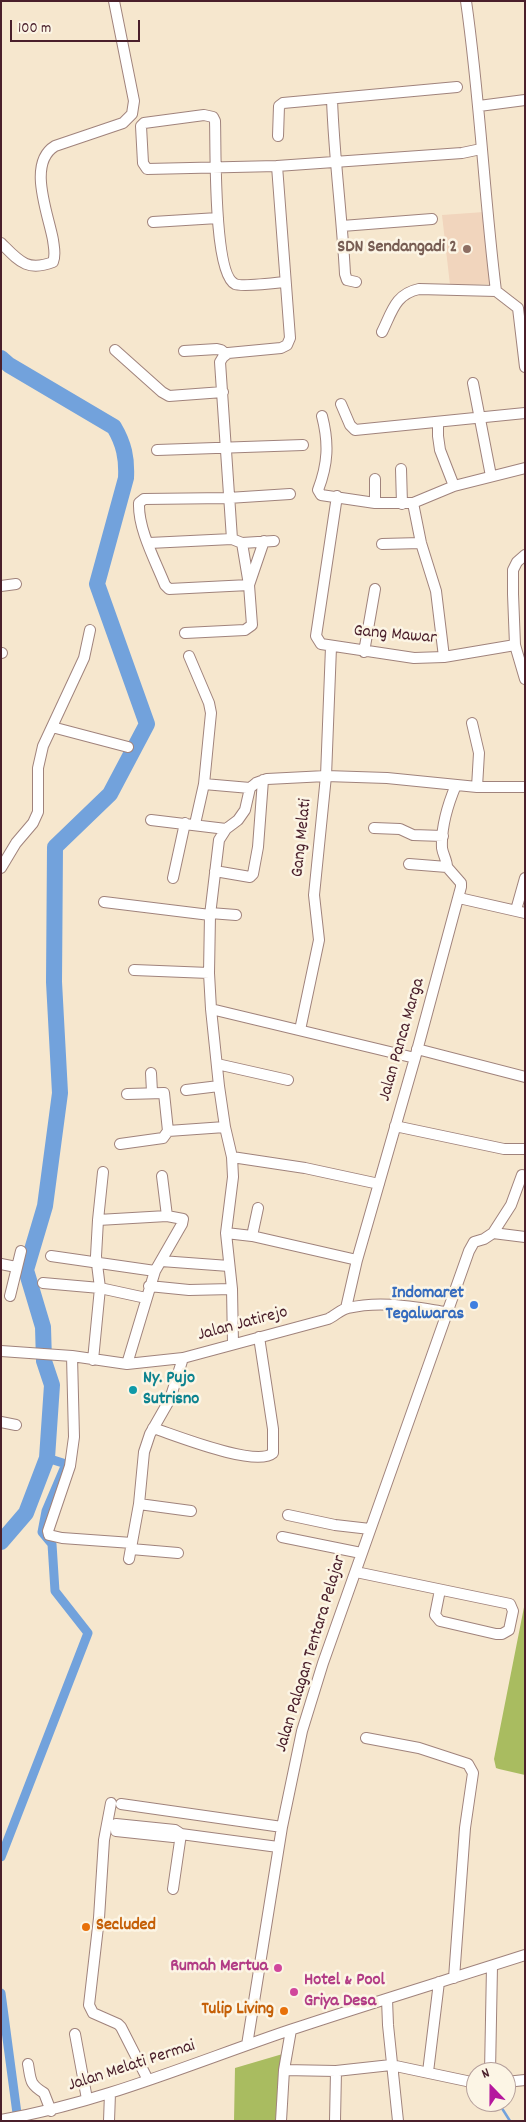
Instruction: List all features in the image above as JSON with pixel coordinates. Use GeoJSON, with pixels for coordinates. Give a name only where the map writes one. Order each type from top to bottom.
{"type":"FeatureCollection","features":[{"type":"Feature","properties":{"kind":"street"},"geometry":{"type":"LineString","coordinates":[[1,243],[24,264],[33,266],[53,262],[55,251],[41,184],[42,160],[49,150],[55,146],[123,122],[132,114],[134,101],[114,1]]}},
{"type":"Feature","properties":{"kind":"street"},"geometry":{"type":"LineString","coordinates":[[466,1],[479,106],[481,149],[496,291]]}},
{"type":"Feature","properties":{"kind":"street"},"geometry":{"type":"LineString","coordinates":[[278,136],[280,104],[458,87]]}},
{"type":"Feature","properties":{"kind":"street"},"geometry":{"type":"LineString","coordinates":[[332,99],[334,163],[342,226],[345,274],[347,280],[356,282]]}},
{"type":"Feature","properties":{"kind":"street"},"geometry":{"type":"LineString","coordinates":[[479,106],[525,100]]}},
{"type":"Feature","properties":{"kind":"street"},"geometry":{"type":"LineString","coordinates":[[285,282],[238,284],[231,280],[225,271],[222,261],[218,218],[217,168],[216,121],[213,116],[209,114],[144,123],[141,126],[143,164],[147,169],[217,168],[334,163],[481,149]]}},
{"type":"Feature","properties":{"kind":"street"},"geometry":{"type":"LineString","coordinates":[[184,351],[217,349],[226,354],[281,348],[287,345],[290,332],[278,166]]}},
{"type":"Feature","properties":{"kind":"street"},"geometry":{"type":"LineString","coordinates":[[153,222],[218,218]]}},
{"type":"Feature","properties":{"kind":"street"},"geometry":{"type":"LineString","coordinates":[[342,226],[432,219]]}},
{"type":"Feature","properties":{"kind":"street"},"geometry":{"type":"LineString","coordinates":[[382,332],[398,298],[410,291],[419,289],[496,291],[522,308],[525,367]]}},
{"type":"Feature","properties":{"kind":"street"},"geometry":{"type":"LineString","coordinates":[[115,350],[169,396],[223,392]]}},
{"type":"Feature","properties":{"kind":"street"},"geometry":{"type":"LineString","coordinates":[[226,354],[220,362],[232,539]]}},
{"type":"Feature","properties":{"kind":"street"},"geometry":{"type":"LineString","coordinates":[[473,383],[491,476]]}},
{"type":"Feature","properties":{"kind":"street"},"geometry":{"type":"LineString","coordinates":[[341,404],[350,426],[355,430],[525,413]]}},
{"type":"Feature","properties":{"kind":"street"},"geometry":{"type":"LineString","coordinates":[[322,416],[326,434],[327,461],[318,490],[321,495],[375,503],[413,503],[454,486],[525,468]]}},
{"type":"Feature","properties":{"kind":"street"},"geometry":{"type":"LineString","coordinates":[[438,422],[440,450],[454,486]]}},
{"type":"Feature","properties":{"kind":"street"},"geometry":{"type":"LineString","coordinates":[[157,450],[303,445]]}},
{"type":"Feature","properties":{"kind":"street"},"geometry":{"type":"LineString","coordinates":[[401,469],[402,504]]}},
{"type":"Feature","properties":{"kind":"street"},"geometry":{"type":"LineString","coordinates":[[375,479],[375,503]]}},
{"type":"Feature","properties":{"kind":"street"},"geometry":{"type":"LineString","coordinates":[[249,585],[169,589],[138,516],[139,503],[141,500],[228,498],[290,494]]}},
{"type":"Feature","properties":{"kind":"street"},"geometry":{"type":"LineString","coordinates":[[331,646],[321,644],[316,636],[336,496]]}},
{"type":"Feature","properties":{"kind":"street"},"geometry":{"type":"LineString","coordinates":[[413,503],[421,543],[439,603],[444,657]]}},
{"type":"Feature","properties":{"kind":"street"},"geometry":{"type":"LineString","coordinates":[[149,544],[232,539],[242,543],[269,541],[249,585]]}},
{"type":"Feature","properties":{"kind":"street"},"geometry":{"type":"LineString","coordinates":[[185,633],[249,629],[252,626],[249,585],[242,543]]}},
{"type":"Feature","properties":{"kind":"street"},"geometry":{"type":"LineString","coordinates":[[382,544],[421,543]]}},
{"type":"Feature","properties":{"kind":"street"},"geometry":{"type":"LineString","coordinates":[[525,555],[517,562],[513,570],[515,645],[525,679]]}},
{"type":"Feature","properties":{"kind":"street"},"geometry":{"type":"LineString","coordinates":[[1,586],[16,584]]}},
{"type":"Feature","properties":{"kind":"street"},"geometry":{"type":"LineString","coordinates":[[364,652],[375,589]]}},
{"type":"Feature","properties":{"kind":"street"},"geometry":{"type":"LineString","coordinates":[[1,868],[16,843],[33,823],[38,812],[38,768],[43,746],[84,658],[90,630]]}},
{"type":"Feature","properties":{"kind":"street","name":"Gang Mawar"},"geometry":{"type":"LineString","coordinates":[[331,646],[414,658],[444,657],[515,645]]}},
{"type":"Feature","properties":{"kind":"street","name":"Gang Melati"},"geometry":{"type":"LineString","coordinates":[[300,1030],[319,940],[314,895],[326,776],[331,646]]}},
{"type":"Feature","properties":{"kind":"street"},"geometry":{"type":"LineString","coordinates":[[173,878],[204,784],[211,713],[209,703],[189,656]]}},
{"type":"Feature","properties":{"kind":"street"},"geometry":{"type":"LineString","coordinates":[[472,723],[479,753],[477,788]]}},
{"type":"Feature","properties":{"kind":"street"},"geometry":{"type":"LineString","coordinates":[[52,727],[128,747]]}},
{"type":"Feature","properties":{"kind":"street"},"geometry":{"type":"LineString","coordinates":[[204,784],[250,788],[263,780],[326,776],[388,778],[477,788],[525,787]]}},
{"type":"Feature","properties":{"kind":"street"},"geometry":{"type":"LineString","coordinates":[[215,871],[250,876],[253,874],[258,847],[263,780]]}},
{"type":"Feature","properties":{"kind":"street","name":"Jalan Panca Marga"},"geometry":{"type":"LineString","coordinates":[[346,1308],[357,1260],[459,898],[461,883],[447,867],[442,848],[445,818],[456,785]]}},
{"type":"Feature","properties":{"kind":"street"},"geometry":{"type":"LineString","coordinates":[[233,1344],[232,1289],[226,1233],[233,1177],[232,1157],[219,1086],[211,1009],[209,973],[210,914],[218,840],[245,810],[250,788]]}},
{"type":"Feature","properties":{"kind":"street"},"geometry":{"type":"LineString","coordinates":[[151,820],[226,829]]}},
{"type":"Feature","properties":{"kind":"street"},"geometry":{"type":"LineString","coordinates":[[374,828],[400,829],[413,835],[443,836]]}},
{"type":"Feature","properties":{"kind":"street"},"geometry":{"type":"LineString","coordinates":[[409,864],[447,867]]}},
{"type":"Feature","properties":{"kind":"street"},"geometry":{"type":"LineString","coordinates":[[459,898],[520,911],[525,878]]}},
{"type":"Feature","properties":{"kind":"street"},"geometry":{"type":"LineString","coordinates":[[104,902],[210,914],[236,915]]}},
{"type":"Feature","properties":{"kind":"street"},"geometry":{"type":"LineString","coordinates":[[134,970],[209,973]]}},
{"type":"Feature","properties":{"kind":"street"},"geometry":{"type":"LineString","coordinates":[[211,1009],[300,1030],[525,1076]]}},
{"type":"Feature","properties":{"kind":"street"},"geometry":{"type":"LineString","coordinates":[[217,1064],[288,1080]]}},
{"type":"Feature","properties":{"kind":"street"},"geometry":{"type":"LineString","coordinates":[[151,1073],[152,1092]]}},
{"type":"Feature","properties":{"kind":"street"},"geometry":{"type":"LineString","coordinates":[[186,1090],[219,1086]]}},
{"type":"Feature","properties":{"kind":"street"},"geometry":{"type":"LineString","coordinates":[[120,1144],[163,1138],[168,1131],[165,1094],[152,1092],[127,1094]]}},
{"type":"Feature","properties":{"kind":"street"},"geometry":{"type":"LineString","coordinates":[[395,1126],[504,1149],[525,1149]]}},
{"type":"Feature","properties":{"kind":"street"},"geometry":{"type":"LineString","coordinates":[[168,1131],[225,1127]]}},
{"type":"Feature","properties":{"kind":"street"},"geometry":{"type":"LineString","coordinates":[[232,1157],[305,1168],[379,1184]]}},
{"type":"Feature","properties":{"kind":"street"},"geometry":{"type":"LineString","coordinates":[[93,1360],[100,1288],[96,1262],[103,1172]]}},
{"type":"Feature","properties":{"kind":"street"},"geometry":{"type":"LineString","coordinates":[[522,1174],[512,1205],[493,1233],[525,1238]]}},
{"type":"Feature","properties":{"kind":"street"},"geometry":{"type":"LineString","coordinates":[[162,1176],[167,1216]]}},
{"type":"Feature","properties":{"kind":"street"},"geometry":{"type":"LineString","coordinates":[[252,1236],[258,1208]]}},
{"type":"Feature","properties":{"kind":"street"},"geometry":{"type":"LineString","coordinates":[[98,1220],[167,1216],[182,1218],[184,1221],[155,1271],[127,1364]]}},
{"type":"Feature","properties":{"kind":"street"},"geometry":{"type":"LineString","coordinates":[[226,1233],[252,1236],[357,1260]]}},
{"type":"Feature","properties":{"kind":"street","name":"Jalan Palagan Tentara Pelajar"},"geometry":{"type":"LineString","coordinates":[[247,2046],[278,1847],[302,1730],[361,1553],[469,1251],[474,1242],[484,1239],[493,1233]]}},
{"type":"Feature","properties":{"kind":"street"},"geometry":{"type":"LineString","coordinates":[[10,1296],[21,1251]]}},
{"type":"Feature","properties":{"kind":"street"},"geometry":{"type":"LineString","coordinates":[[51,1256],[155,1271]]}},
{"type":"Feature","properties":{"kind":"street"},"geometry":{"type":"LineString","coordinates":[[161,1261],[229,1266]]}},
{"type":"Feature","properties":{"kind":"street"},"geometry":{"type":"LineString","coordinates":[[1,1264],[16,1267]]}},
{"type":"Feature","properties":{"kind":"street"},"geometry":{"type":"LineString","coordinates":[[43,1283],[100,1288],[146,1298]]}},
{"type":"Feature","properties":{"kind":"street"},"geometry":{"type":"LineString","coordinates":[[150,1286],[190,1290],[232,1289]]}},
{"type":"Feature","properties":{"kind":"street","name":"Jalan Jatirejo"},"geometry":{"type":"LineString","coordinates":[[1,1350],[72,1356],[127,1364],[183,1358],[328,1319],[346,1308],[370,1304],[394,1304],[446,1312]]}},
{"type":"Feature","properties":{"kind":"street"},"geometry":{"type":"LineString","coordinates":[[153,1428],[230,1453],[250,1457],[270,1456],[273,1453],[273,1429],[260,1337]]}},
{"type":"Feature","properties":{"kind":"street"},"geometry":{"type":"LineString","coordinates":[[72,1356],[74,1437],[70,1466],[48,1531],[49,1535],[131,1551],[178,1553]]}},
{"type":"Feature","properties":{"kind":"street"},"geometry":{"type":"LineString","coordinates":[[131,1551],[139,1504],[144,1452],[153,1428],[170,1399],[183,1358]]}},
{"type":"Feature","properties":{"kind":"street"},"geometry":{"type":"LineString","coordinates":[[1,1422],[16,1425]]}},
{"type":"Feature","properties":{"kind":"street"},"geometry":{"type":"LineString","coordinates":[[139,1504],[191,1511]]}},
{"type":"Feature","properties":{"kind":"street"},"geometry":{"type":"LineString","coordinates":[[288,1515],[348,1527],[370,1529]]}},
{"type":"Feature","properties":{"kind":"street"},"geometry":{"type":"LineString","coordinates":[[282,1537],[361,1553]]}},
{"type":"Feature","properties":{"kind":"street"},"geometry":{"type":"LineString","coordinates":[[356,1572],[510,1604],[513,1611],[509,1630],[502,1634],[496,1634],[440,1621],[435,1616],[440,1590]]}},
{"type":"Feature","properties":{"kind":"street"},"geometry":{"type":"LineString","coordinates":[[366,1738],[419,1748],[468,1764],[473,1772],[465,1828],[454,1978]]}},
{"type":"Feature","properties":{"kind":"street"},"geometry":{"type":"LineString","coordinates":[[148,2080],[121,2027],[93,2014],[89,2005],[99,1918],[104,1840],[116,1804],[282,1827]]}},
{"type":"Feature","properties":{"kind":"street"},"geometry":{"type":"LineString","coordinates":[[181,1834],[174,1837],[116,1831],[116,1824],[175,1830],[181,1834],[278,1847]]}},
{"type":"Feature","properties":{"kind":"street"},"geometry":{"type":"LineString","coordinates":[[173,1889],[181,1834]]}},
{"type":"Feature","properties":{"kind":"street","name":"Jalan Melati Permai"},"geometry":{"type":"LineString","coordinates":[[4,2120],[52,2111],[110,2093],[291,2030],[525,1955]]}},
{"type":"Feature","properties":{"kind":"street"},"geometry":{"type":"LineString","coordinates":[[490,2062],[492,1966]]}},
{"type":"Feature","properties":{"kind":"street"},"geometry":{"type":"LineString","coordinates":[[428,2072],[439,1982]]}},
{"type":"Feature","properties":{"kind":"street"},"geometry":{"type":"LineString","coordinates":[[387,1999],[391,2065],[398,2121]]}},
{"type":"Feature","properties":{"kind":"street"},"geometry":{"type":"LineString","coordinates":[[281,2121],[284,2070],[291,2030]]}},
{"type":"Feature","properties":{"kind":"street"},"geometry":{"type":"LineString","coordinates":[[75,2034],[87,2099]]}},
{"type":"Feature","properties":{"kind":"street"},"geometry":{"type":"LineString","coordinates":[[28,2064],[31,2083],[34,2088],[44,2093],[52,2111]]}},
{"type":"Feature","properties":{"kind":"street"},"geometry":{"type":"LineString","coordinates":[[284,2070],[336,2071],[391,2065],[466,2081]]}},
{"type":"Feature","properties":{"kind":"street"},"geometry":{"type":"LineString","coordinates":[[335,2121],[336,2071]]}},
{"type":"Feature","properties":{"kind":"street"},"geometry":{"type":"LineString","coordinates":[[109,2121],[110,2093]]}},
{"type":"Feature","properties":{"kind":"shaded area","name":"SDN Sendangadi 2"},"geometry":{"type":"Polygon","coordinates":[[[484,212],[491,284],[450,285],[442,215],[484,212]]]}},
{"type":"Feature","properties":{"kind":"green space"},"geometry":{"type":"Polygon","coordinates":[[[525,1602],[525,1775],[496,1768],[494,1759],[525,1602]]]}},
{"type":"Feature","properties":{"kind":"green space"},"geometry":{"type":"Polygon","coordinates":[[[286,2053],[279,2121],[234,2121],[235,2068],[286,2053]]]}},
{"type":"Feature","properties":{"kind":"waterway"},"geometry":{"type":"LineString","coordinates":[[1,358],[9,365],[114,427],[120,439],[126,464],[126,478],[97,584],[147,724],[110,794],[55,847],[54,982],[60,1093],[45,1206],[26,1270],[43,1327],[44,1361],[52,1385],[47,1458],[26,1513],[1,1542]]}},
{"type":"Feature","properties":{"kind":"waterway"},"geometry":{"type":"LineString","coordinates":[[1,1857],[88,1633],[55,1591],[52,1544],[42,1532],[46,1511],[66,1464],[47,1458]]}},
{"type":"Feature","properties":{"kind":"waterway"},"geometry":{"type":"LineString","coordinates":[[1,1993],[18,2121]]}},
{"type":"Feature","properties":{"kind":"waterway"},"geometry":{"type":"LineString","coordinates":[[504,2112],[510,2121]]}},
{"type":"Feature","properties":{"kind":"place","name":"SDN Sendangadi 2"},"geometry":{"type":"Point","coordinates":[467,249]}},
{"type":"Feature","properties":{"kind":"place","name":"Indomaret Tegalwaras"},"geometry":{"type":"Point","coordinates":[474,1305]}},
{"type":"Feature","properties":{"kind":"place","name":"Ny. Pujo Sutrisno"},"geometry":{"type":"Point","coordinates":[133,1390]}},
{"type":"Feature","properties":{"kind":"place","name":"Secluded"},"geometry":{"type":"Point","coordinates":[86,1927]}},
{"type":"Feature","properties":{"kind":"place","name":"Rumah Mertua"},"geometry":{"type":"Point","coordinates":[278,1968]}},
{"type":"Feature","properties":{"kind":"place","name":"Hotel & Pool Griya Desa"},"geometry":{"type":"Point","coordinates":[294,1992]}},
{"type":"Feature","properties":{"kind":"place","name":"Tulip Living"},"geometry":{"type":"Point","coordinates":[284,2011]}}]}
